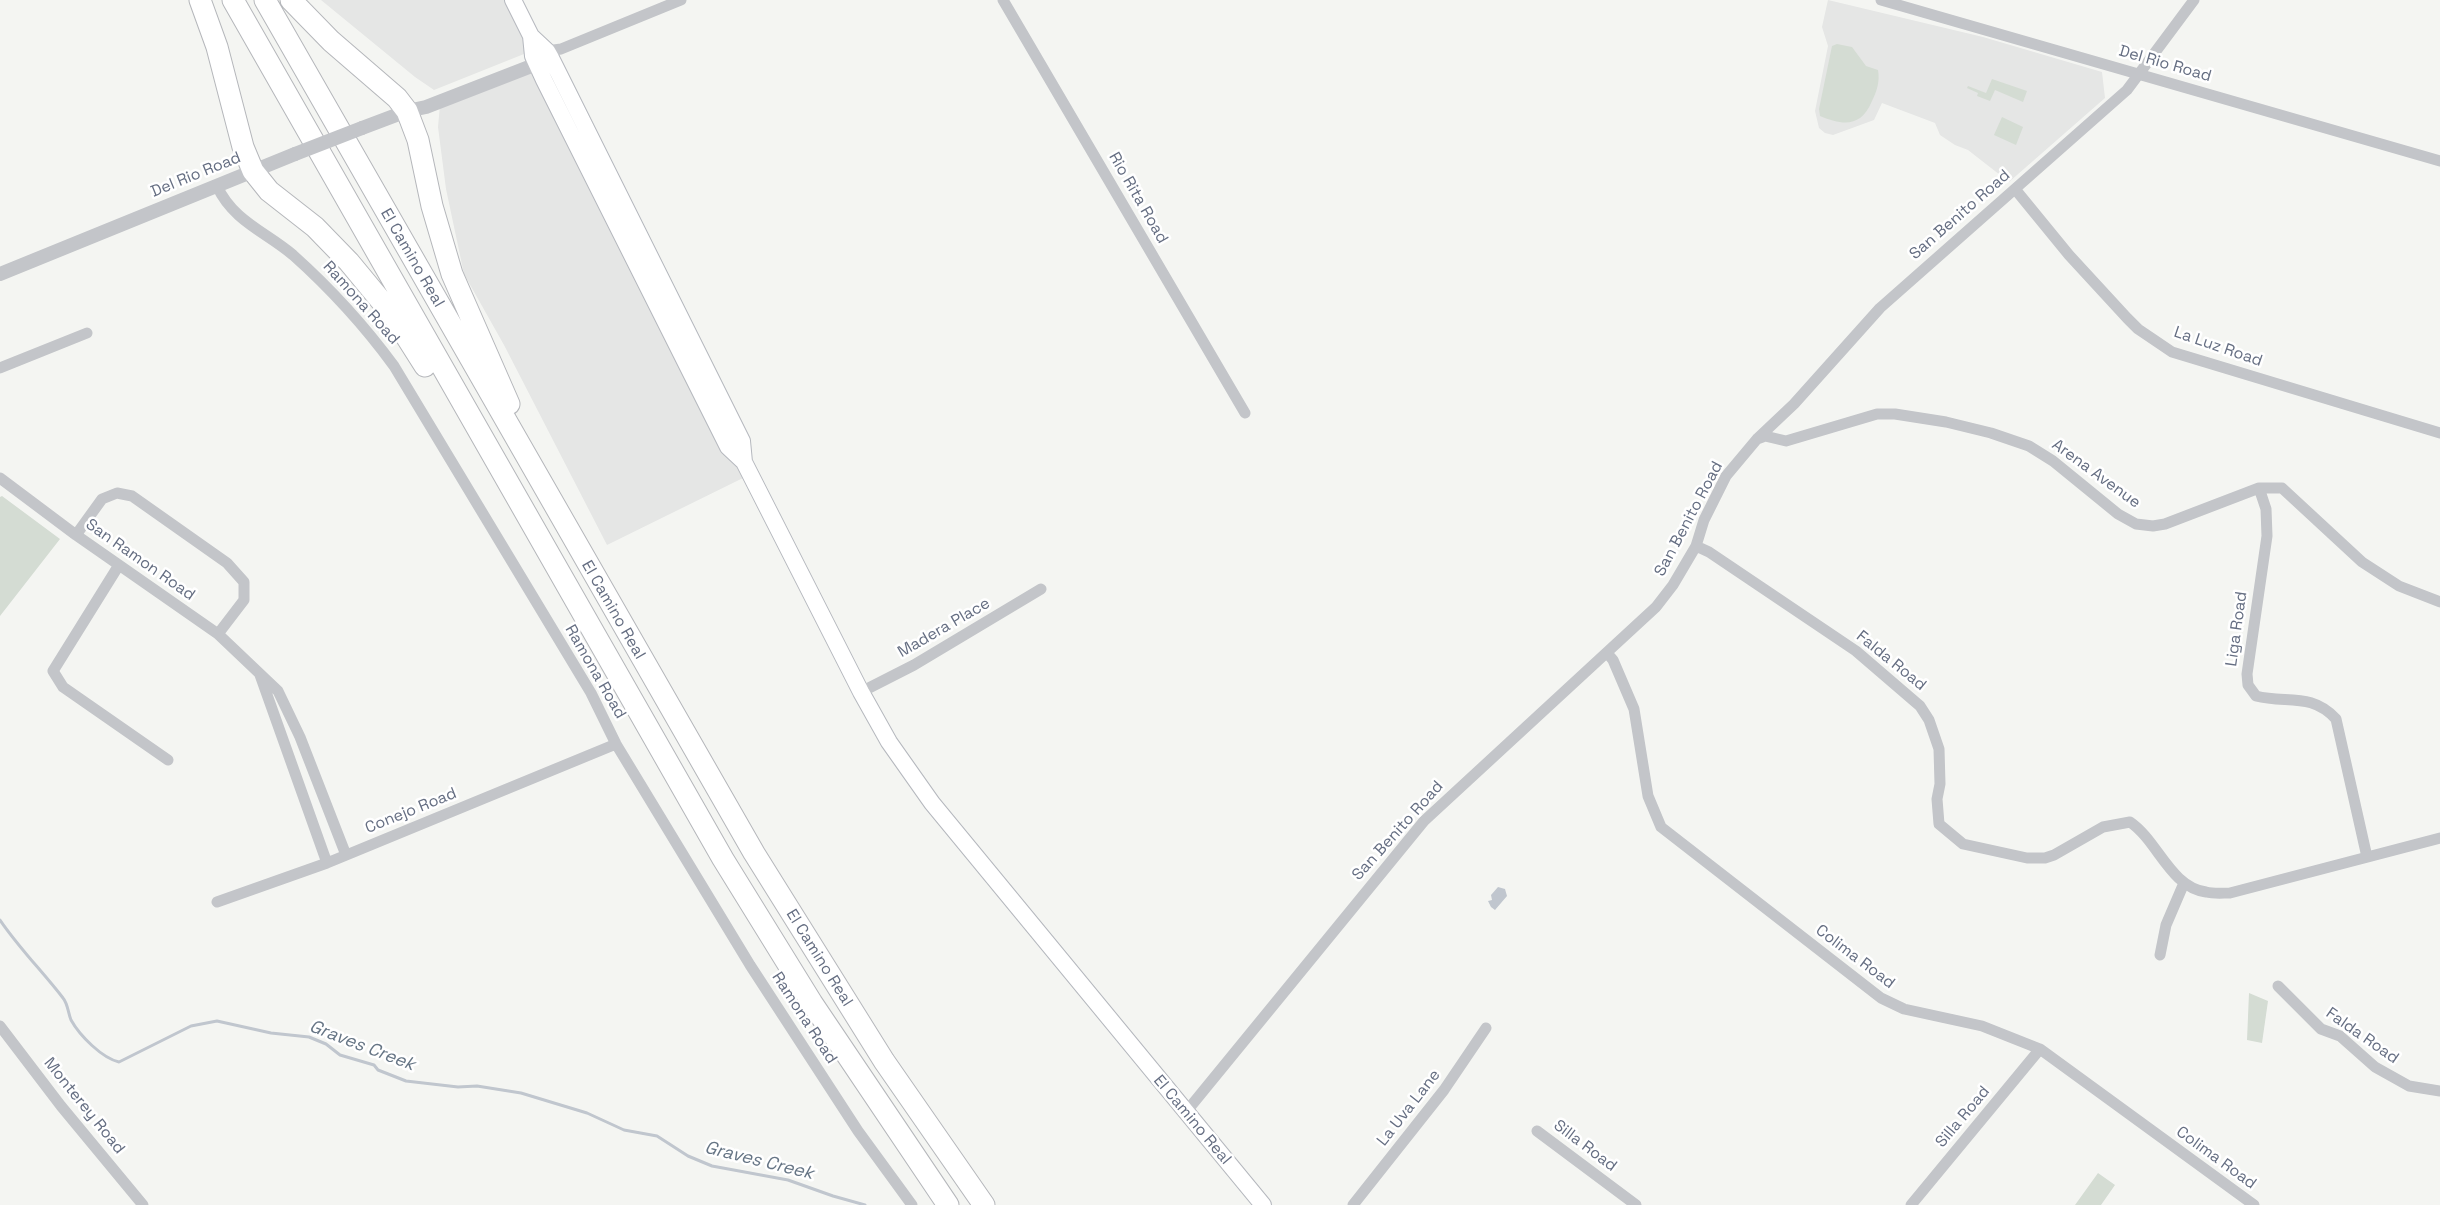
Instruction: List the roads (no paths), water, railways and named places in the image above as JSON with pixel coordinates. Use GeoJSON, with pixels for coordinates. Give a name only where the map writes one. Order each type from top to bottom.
{"type":"FeatureCollection","features":[{"type":"Feature","properties":{"kind":"highway"},"geometry":{"type":"LineString","coordinates":[[200,0],[217,47],[243,147],[253,171],[269,191],[315,227],[350,262],[392,314],[429,372],[474,425]]}},
{"type":"Feature","properties":{"kind":"highway","name":"El Camino Real"},"geometry":{"type":"LineString","coordinates":[[232,0],[733,875],[818,1011],[948,1205]]}},
{"type":"Feature","properties":{"kind":"highway","name":"El Camino Real"},"geometry":{"type":"LineString","coordinates":[[266,0],[547,494],[759,861],[884,1061],[984,1205]]}},
{"type":"Feature","properties":{"kind":"highway"},"geometry":{"type":"LineString","coordinates":[[291,0],[331,41],[397,98],[407,111],[418,140],[432,206],[452,274],[547,494]]}},
{"type":"Feature","properties":{"kind":"main road","name":"El Camino Real"},"geometry":{"type":"LineString","coordinates":[[513,0],[531,36],[546,56],[742,441],[744,462],[862,692],[890,742],[932,803],[1263,1205]]}},
{"type":"Feature","properties":{"kind":"street","name":"Del Rio Road"},"geometry":{"type":"LineString","coordinates":[[0,274],[295,154],[407,111],[426,107],[681,0]]}},
{"type":"Feature","properties":{"kind":"street","name":"Rio Rita Road"},"geometry":{"type":"LineString","coordinates":[[1003,0],[1245,413]]}},
{"type":"Feature","properties":{"kind":"street","name":"Del Rio Road"},"geometry":{"type":"LineString","coordinates":[[1881,0],[2440,161]]}},
{"type":"Feature","properties":{"kind":"street","name":"San Benito Road"},"geometry":{"type":"LineString","coordinates":[[1186,1112],[1424,821],[1656,607],[1673,585],[1696,546],[1704,520],[1726,476],[1757,439],[1794,404],[1880,308],[2128,90],[2194,0]]}},
{"type":"Feature","properties":{"kind":"street","name":"Ramona Road"},"geometry":{"type":"LineString","coordinates":[[217,186],[231,210],[290,253],[328,288],[368,331],[394,366],[591,693],[616,744],[750,965],[858,1131],[912,1205]]}},
{"type":"Feature","properties":{"kind":"street","name":"La Luz Road"},"geometry":{"type":"LineString","coordinates":[[2015,189],[2069,255],[2127,318],[2138,329],[2172,352],[2440,433]]}},
{"type":"Feature","properties":{"kind":"street"},"geometry":{"type":"LineString","coordinates":[[0,368],[87,333]]}},
{"type":"Feature","properties":{"kind":"street","name":"Arena Avenue"},"geometry":{"type":"LineString","coordinates":[[1757,439],[1765,436],[1786,441],[1877,414],[1894,414],[1946,422],[1992,433],[2029,446],[2053,461],[2118,514],[2136,524],[2152,526],[2165,524],[2260,488],[2282,488],[2362,562],[2398,586],[2440,602]]}},
{"type":"Feature","properties":{"kind":"street","name":"San Ramon Road"},"geometry":{"type":"LineString","coordinates":[[0,478],[76,535],[218,634],[278,691],[300,737],[346,855]]}},
{"type":"Feature","properties":{"kind":"street","name":"Liga Road"},"geometry":{"type":"LineString","coordinates":[[2260,488],[2266,509],[2267,536],[2247,674],[2248,685],[2256,696],[2310,703],[2326,708],[2336,719],[2367,857]]}},
{"type":"Feature","properties":{"kind":"street"},"geometry":{"type":"LineString","coordinates":[[76,535],[102,500],[117,493],[132,496],[227,563],[244,582],[244,600],[218,634]]}},
{"type":"Feature","properties":{"kind":"street","name":"Falda Road"},"geometry":{"type":"LineString","coordinates":[[1696,546],[1709,552],[1856,652],[1920,706],[1929,720],[1939,750],[1940,784],[1937,799],[1939,824],[1963,844],[2027,858],[2045,858],[2112,823],[2130,822],[2143,830],[2184,883]]}},
{"type":"Feature","properties":{"kind":"street"},"geometry":{"type":"LineString","coordinates":[[119,565],[52,671],[63,687],[168,760]]}},
{"type":"Feature","properties":{"kind":"street","name":"Madera Place"},"geometry":{"type":"LineString","coordinates":[[862,692],[914,665],[1041,589]]}},
{"type":"Feature","properties":{"kind":"street","name":"Colima Road"},"geometry":{"type":"LineString","coordinates":[[1608,653],[1613,660],[1634,709],[1648,796],[1661,827],[1881,998],[1904,1009],[1982,1026],[2040,1049],[2254,1205]]}},
{"type":"Feature","properties":{"kind":"street"},"geometry":{"type":"LineString","coordinates":[[259,671],[327,863]]}},
{"type":"Feature","properties":{"kind":"street","name":"Conejo Road"},"geometry":{"type":"LineString","coordinates":[[217,902],[327,863],[616,744]]}},
{"type":"Feature","properties":{"kind":"street"},"geometry":{"type":"LineString","coordinates":[[2160,955],[2166,925],[2184,883],[2206,892],[2230,893],[2440,838]]}},
{"type":"Feature","properties":{"kind":"street","name":"Falda Road"},"geometry":{"type":"LineString","coordinates":[[2278,986],[2294,1005],[2321,1028],[2340,1036],[2375,1067],[2410,1086],[2440,1091]]}},
{"type":"Feature","properties":{"kind":"street","name":"Monterey Road"},"geometry":{"type":"LineString","coordinates":[[0,1026],[61,1106],[143,1205]]}},
{"type":"Feature","properties":{"kind":"street","name":"La Uva Lane"},"geometry":{"type":"LineString","coordinates":[[1353,1205],[1444,1090],[1486,1028]]}},
{"type":"Feature","properties":{"kind":"street","name":"Silla Road"},"geometry":{"type":"LineString","coordinates":[[1911,1205],[2040,1049]]}},
{"type":"Feature","properties":{"kind":"street","name":"Silla Road"},"geometry":{"type":"LineString","coordinates":[[1538,1131],[1636,1205]]}},
{"type":"Feature","properties":{"kind":"waterway","name":"Graves Creek"},"geometry":{"type":"LineString","coordinates":[[0,920],[63,998],[71,1020],[80,1033],[92,1046],[112,1060],[119,1062],[191,1026],[217,1021],[271,1033],[309,1037],[326,1044],[340,1055],[374,1065],[378,1070],[406,1081],[458,1087],[477,1086],[521,1093],[587,1113],[624,1130],[657,1136],[688,1156],[712,1166],[788,1180],[865,1205]]}}]}
